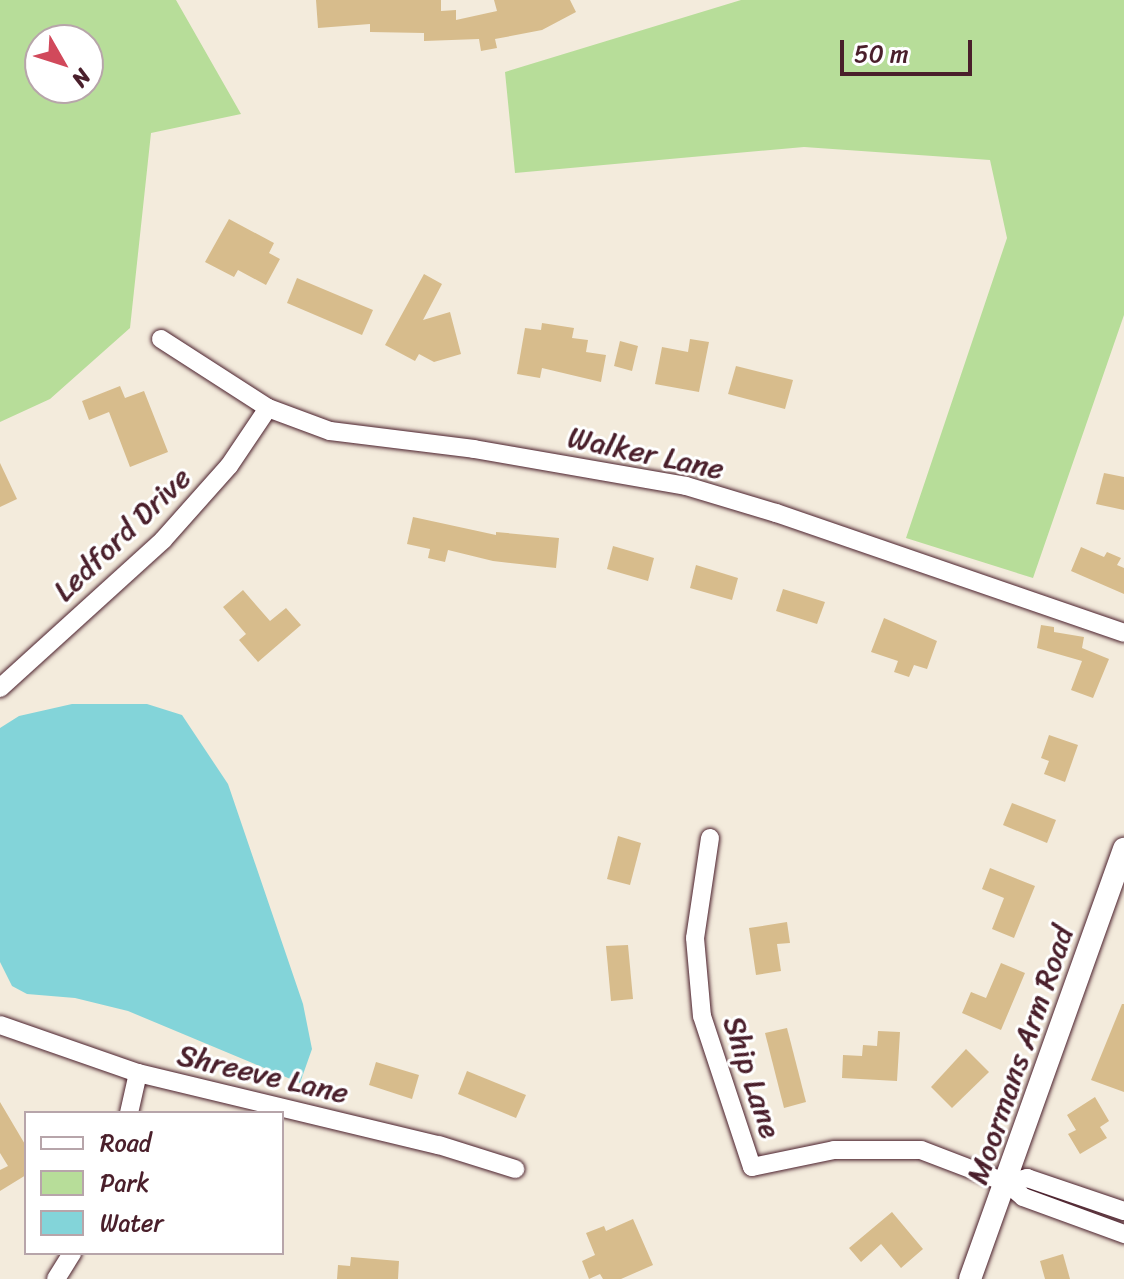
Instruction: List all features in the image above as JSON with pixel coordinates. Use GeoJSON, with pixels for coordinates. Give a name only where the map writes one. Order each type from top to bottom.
{"type":"FeatureCollection","features":[{"type":"Feature","properties":{"kind":"street","name":"Walker Lane"},"geometry":{"type":"LineString","coordinates":[[161,339],[268,408],[330,431],[474,449],[686,486],[776,513],[1124,633]]}},
{"type":"Feature","properties":{"kind":"street","name":"Ledford Drive"},"geometry":{"type":"LineString","coordinates":[[0,688],[163,540],[229,466],[268,408]]}},
{"type":"Feature","properties":{"kind":"street","name":"Ship Lane"},"geometry":{"type":"LineString","coordinates":[[710,838],[695,938],[702,1016],[752,1167],[834,1150],[921,1150],[1007,1183]]}},
{"type":"Feature","properties":{"kind":"street","name":"Moormans Arm Road"},"geometry":{"type":"LineString","coordinates":[[970,1279],[1007,1183],[1124,849]]}},
{"type":"Feature","properties":{"kind":"street","name":"Shreeve Lane"},"geometry":{"type":"LineString","coordinates":[[0,1025],[138,1073],[439,1145],[515,1169]]}},
{"type":"Feature","properties":{"kind":"street"},"geometry":{"type":"LineString","coordinates":[[129,1111],[138,1073]]}},
{"type":"Feature","properties":{"kind":"street"},"geometry":{"type":"LineString","coordinates":[[1007,1183],[1027,1178],[1124,1211]]}},
{"type":"Feature","properties":{"kind":"street"},"geometry":{"type":"LineString","coordinates":[[1007,1183],[1023,1197],[1124,1234]]}},
{"type":"Feature","properties":{"kind":"street"},"geometry":{"type":"LineString","coordinates":[[56,1279],[71,1255]]}},
{"type":"Feature","properties":{"kind":"green space"},"geometry":{"type":"Polygon","coordinates":[[[0,0],[176,0],[241,114],[151,133],[130,328],[50,399],[0,422],[0,0]]]}},
{"type":"Feature","properties":{"kind":"green space"},"geometry":{"type":"Polygon","coordinates":[[[741,0],[1124,0],[1124,315],[1033,578],[906,538],[1007,238],[990,160],[804,147],[515,173],[505,72],[741,0]]]}},
{"type":"Feature","properties":{"kind":"water"},"geometry":{"type":"Polygon","coordinates":[[[72,704],[147,704],[182,715],[228,784],[303,1004],[312,1049],[300,1083],[128,1011],[75,998],[27,994],[12,986],[0,962],[0,728],[19,716],[72,704]]]}},
{"type":"Feature","properties":{"kind":"building"},"geometry":{"type":"Polygon","coordinates":[[[316,0],[441,0],[441,11],[456,10],[456,20],[497,11],[494,0],[570,0],[576,12],[542,30],[495,39],[497,48],[481,51],[479,39],[424,41],[424,33],[370,32],[370,24],[318,28],[316,0]]]}},
{"type":"Feature","properties":{"kind":"building"},"geometry":{"type":"Polygon","coordinates":[[[229,219],[274,243],[269,253],[280,259],[266,285],[238,270],[234,277],[205,262],[229,219]]]}},
{"type":"Feature","properties":{"kind":"building"},"geometry":{"type":"Polygon","coordinates":[[[424,274],[442,284],[423,320],[450,312],[461,354],[434,362],[419,354],[415,361],[385,345],[424,274]]]}},
{"type":"Feature","properties":{"kind":"building"},"geometry":{"type":"Polygon","coordinates":[[[297,278],[373,310],[362,335],[287,303],[297,278]]]}},
{"type":"Feature","properties":{"kind":"building"},"geometry":{"type":"Polygon","coordinates":[[[542,323],[574,328],[572,338],[588,340],[586,352],[606,355],[601,382],[542,368],[540,378],[517,374],[525,328],[541,330],[542,323]]]}},
{"type":"Feature","properties":{"kind":"building"},"geometry":{"type":"Polygon","coordinates":[[[690,339],[709,342],[699,392],[655,384],[662,347],[688,352],[690,339]]]}},
{"type":"Feature","properties":{"kind":"building"},"geometry":{"type":"Polygon","coordinates":[[[620,341],[638,346],[632,371],[614,366],[620,341]]]}},
{"type":"Feature","properties":{"kind":"building"},"geometry":{"type":"Polygon","coordinates":[[[736,366],[793,380],[785,409],[728,394],[736,366]]]}},
{"type":"Feature","properties":{"kind":"building"},"geometry":{"type":"Polygon","coordinates":[[[120,386],[125,398],[144,391],[168,452],[130,467],[109,412],[89,420],[82,401],[120,386]]]}},
{"type":"Feature","properties":{"kind":"building"},"geometry":{"type":"Polygon","coordinates":[[[0,463],[17,499],[0,507],[0,463]]]}},
{"type":"Feature","properties":{"kind":"building"},"geometry":{"type":"Polygon","coordinates":[[[1104,473],[1124,477],[1124,510],[1096,504],[1104,473]]]}},
{"type":"Feature","properties":{"kind":"building"},"geometry":{"type":"Polygon","coordinates":[[[413,517],[496,535],[496,532],[559,538],[556,568],[493,561],[448,550],[445,562],[428,558],[430,549],[407,544],[413,517]]]}},
{"type":"Feature","properties":{"kind":"building"},"geometry":{"type":"Polygon","coordinates":[[[613,546],[654,558],[648,581],[607,569],[613,546]]]}},
{"type":"Feature","properties":{"kind":"building"},"geometry":{"type":"Polygon","coordinates":[[[1081,547],[1104,557],[1107,552],[1121,558],[1117,565],[1124,568],[1124,594],[1071,571],[1081,547]]]}},
{"type":"Feature","properties":{"kind":"building"},"geometry":{"type":"Polygon","coordinates":[[[696,565],[738,578],[732,600],[690,588],[696,565]]]}},
{"type":"Feature","properties":{"kind":"building"},"geometry":{"type":"Polygon","coordinates":[[[783,589],[825,602],[817,624],[776,611],[783,589]]]}},
{"type":"Feature","properties":{"kind":"building"},"geometry":{"type":"Polygon","coordinates":[[[243,590],[270,621],[286,608],[301,625],[258,662],[239,640],[246,634],[223,607],[243,590]]]}},
{"type":"Feature","properties":{"kind":"building"},"geometry":{"type":"Polygon","coordinates":[[[884,618],[937,641],[927,669],[914,665],[909,677],[894,672],[898,661],[871,652],[884,618]]]}},
{"type":"Feature","properties":{"kind":"building"},"geometry":{"type":"Polygon","coordinates":[[[1041,625],[1054,627],[1054,632],[1084,637],[1082,648],[1109,659],[1093,698],[1071,690],[1082,661],[1037,648],[1041,625]]]}},
{"type":"Feature","properties":{"kind":"building"},"geometry":{"type":"Polygon","coordinates":[[[1049,735],[1078,745],[1065,782],[1044,774],[1049,761],[1041,758],[1049,735]]]}},
{"type":"Feature","properties":{"kind":"building"},"geometry":{"type":"Polygon","coordinates":[[[1012,803],[1056,820],[1047,843],[1003,825],[1012,803]]]}},
{"type":"Feature","properties":{"kind":"building"},"geometry":{"type":"Polygon","coordinates":[[[618,836],[641,843],[630,885],[607,879],[618,836]]]}},
{"type":"Feature","properties":{"kind":"building"},"geometry":{"type":"Polygon","coordinates":[[[990,868],[1035,886],[1014,938],[992,929],[1004,898],[982,889],[990,868]]]}},
{"type":"Feature","properties":{"kind":"building"},"geometry":{"type":"Polygon","coordinates":[[[787,922],[790,943],[777,944],[781,971],[756,975],[749,928],[787,922]]]}},
{"type":"Feature","properties":{"kind":"building"},"geometry":{"type":"Polygon","coordinates":[[[628,945],[633,999],[611,1001],[606,946],[628,945]]]}},
{"type":"Feature","properties":{"kind":"building"},"geometry":{"type":"Polygon","coordinates":[[[1001,963],[1025,973],[1001,1030],[962,1013],[971,992],[986,998],[1001,963]]]}},
{"type":"Feature","properties":{"kind":"building"},"geometry":{"type":"Polygon","coordinates":[[[1124,1004],[1124,1092],[1091,1080],[1124,1004]]]}},
{"type":"Feature","properties":{"kind":"building"},"geometry":{"type":"Polygon","coordinates":[[[787,1028],[806,1102],[784,1108],[765,1033],[787,1028]]]}},
{"type":"Feature","properties":{"kind":"building"},"geometry":{"type":"Polygon","coordinates":[[[878,1031],[900,1032],[897,1081],[842,1078],[843,1055],[862,1056],[863,1045],[877,1046],[878,1031]]]}},
{"type":"Feature","properties":{"kind":"building"},"geometry":{"type":"Polygon","coordinates":[[[966,1049],[989,1072],[952,1108],[931,1087],[966,1049]]]}},
{"type":"Feature","properties":{"kind":"building"},"geometry":{"type":"Polygon","coordinates":[[[376,1062],[419,1075],[412,1099],[369,1085],[376,1062]]]}},
{"type":"Feature","properties":{"kind":"building"},"geometry":{"type":"Polygon","coordinates":[[[467,1071],[526,1095],[516,1118],[458,1094],[467,1071]]]}},
{"type":"Feature","properties":{"kind":"building"},"geometry":{"type":"Polygon","coordinates":[[[1095,1097],[1109,1121],[1100,1127],[1107,1138],[1080,1154],[1068,1134],[1076,1130],[1067,1115],[1095,1097]]]}},
{"type":"Feature","properties":{"kind":"building"},"geometry":{"type":"Polygon","coordinates":[[[0,1102],[24,1143],[24,1176],[0,1191],[0,1170],[8,1166],[0,1153],[0,1102]]]}},
{"type":"Feature","properties":{"kind":"building"},"geometry":{"type":"Polygon","coordinates":[[[892,1212],[923,1249],[901,1268],[881,1244],[861,1262],[849,1248],[892,1212]]]}},
{"type":"Feature","properties":{"kind":"building"},"geometry":{"type":"Polygon","coordinates":[[[633,1219],[653,1265],[621,1279],[603,1279],[600,1274],[589,1279],[582,1261],[595,1255],[586,1233],[604,1226],[606,1231],[633,1219]]]}},
{"type":"Feature","properties":{"kind":"building"},"geometry":{"type":"Polygon","coordinates":[[[1063,1254],[1070,1279],[1045,1279],[1040,1261],[1063,1254]]]}},
{"type":"Feature","properties":{"kind":"building"},"geometry":{"type":"Polygon","coordinates":[[[351,1257],[399,1261],[398,1279],[337,1279],[338,1265],[350,1266],[351,1257]]]}}]}
